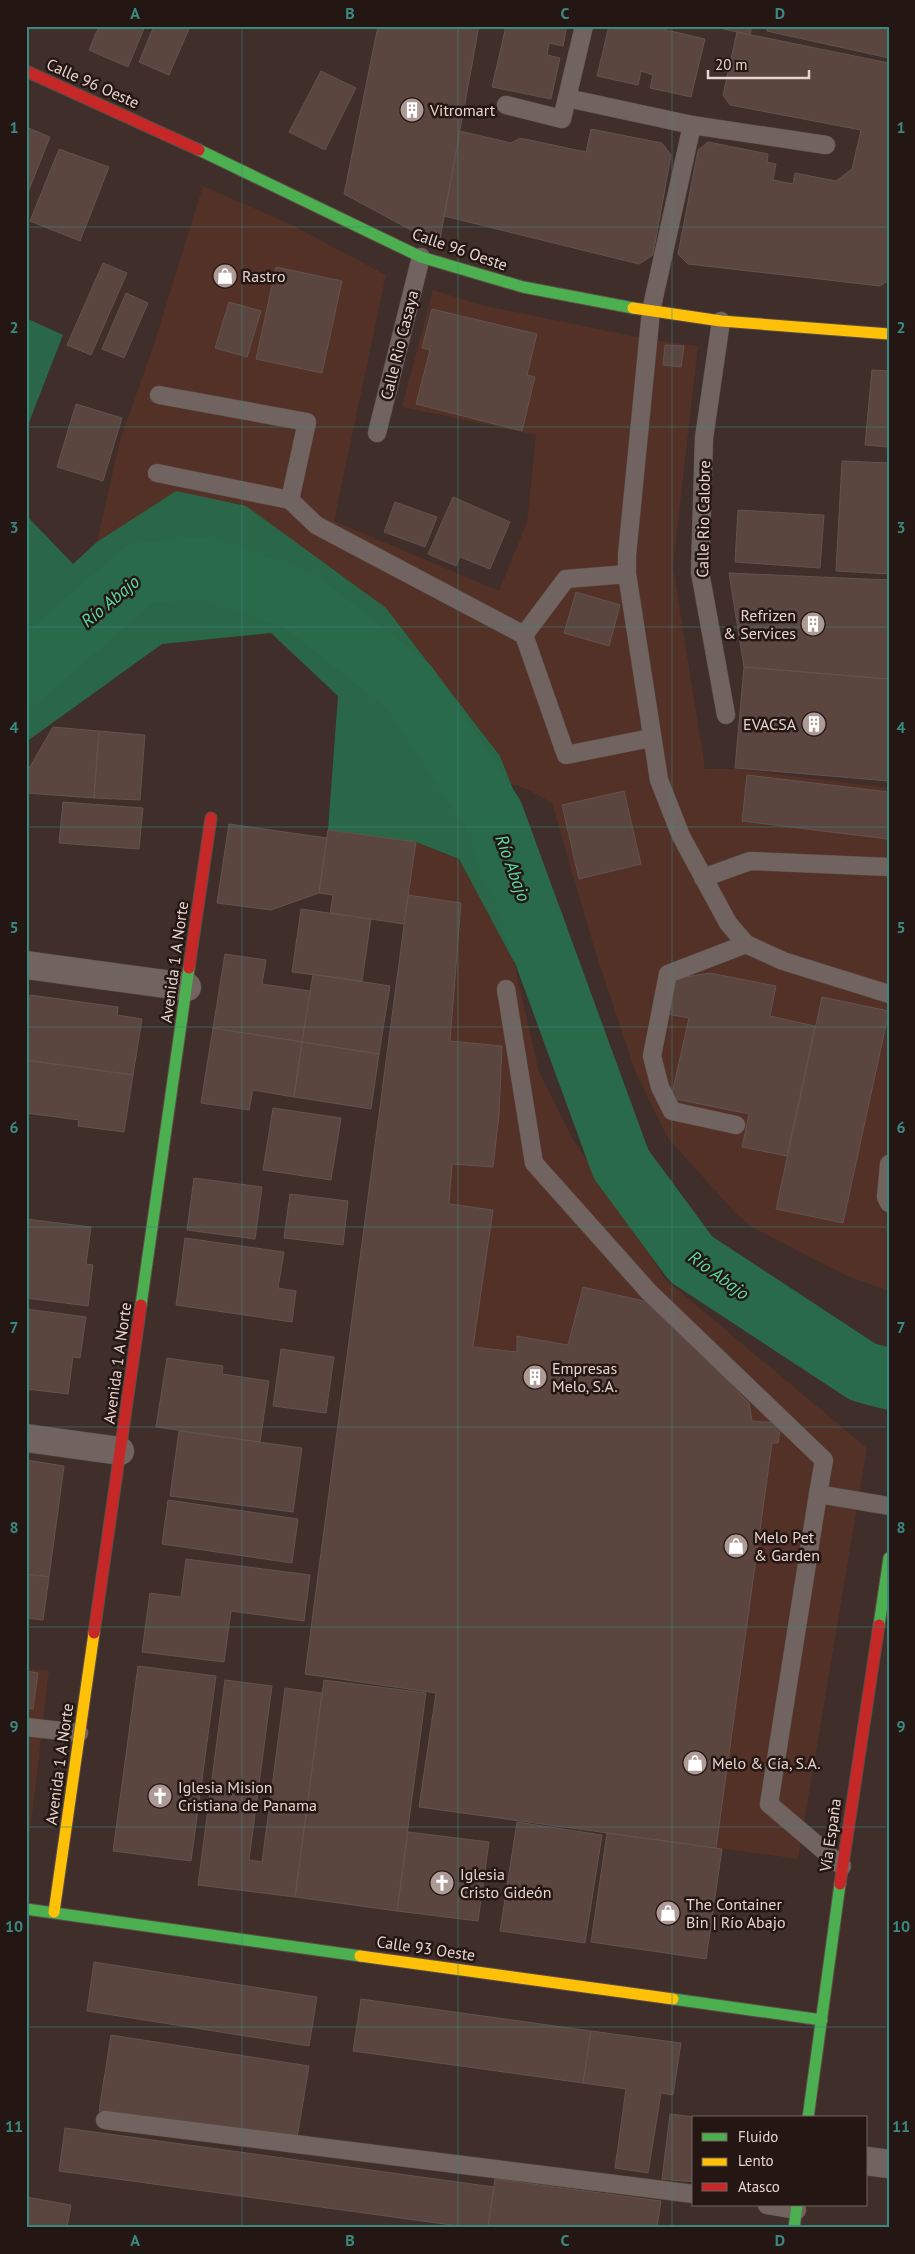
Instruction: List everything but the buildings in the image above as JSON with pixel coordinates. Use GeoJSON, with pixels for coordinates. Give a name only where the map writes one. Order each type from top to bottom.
{"type":"FeatureCollection","features":[{"type":"Feature","properties":{"kind":"street","name":"Calle 96 Oeste"},"geometry":{"type":"LineString","coordinates":[[26,71],[146,124],[421,257],[522,287],[651,311],[721,321],[889,334]]}},
{"type":"Feature","properties":{"kind":"street","name":"Avenida 1 A Norte"},"geometry":{"type":"LineString","coordinates":[[54,1912],[211,818]]}},
{"type":"Feature","properties":{"kind":"street"},"geometry":{"type":"LineString","coordinates":[[26,965],[187,987]]}},
{"type":"Feature","properties":{"kind":"street"},"geometry":{"type":"LineString","coordinates":[[26,1438],[120,1451]]}},
{"type":"Feature","properties":{"kind":"street","name":"Vía España"},"geometry":{"type":"LineString","coordinates":[[808,2116],[842,1866],[889,1558]]}},
{"type":"Feature","properties":{"kind":"street","name":"Calle 93 Oeste"},"geometry":{"type":"LineString","coordinates":[[26,1909],[822,2020]]}},
{"type":"Feature","properties":{"kind":"street"},"geometry":{"type":"LineString","coordinates":[[868,2161],[889,2164]]}},
{"type":"Feature","properties":{"kind":"street"},"geometry":{"type":"LineString","coordinates":[[794,2228],[797,2207]]}},
{"type":"Feature","properties":{"kind":"lane"},"geometry":{"type":"LineString","coordinates":[[506,105],[562,119],[584,26]]}},
{"type":"Feature","properties":{"kind":"lane"},"geometry":{"type":"LineString","coordinates":[[567,98],[692,125],[826,145]]}},
{"type":"Feature","properties":{"kind":"lane"},"geometry":{"type":"LineString","coordinates":[[692,125],[651,311],[627,555],[628,574],[659,780],[680,836],[728,924],[746,944],[783,961],[889,994]]}},
{"type":"Feature","properties":{"kind":"lane","name":"Calle Rio Casaya"},"geometry":{"type":"LineString","coordinates":[[377,433],[421,257]]}},
{"type":"Feature","properties":{"kind":"lane","name":"Calle Rio Calobre"},"geometry":{"type":"LineString","coordinates":[[721,321],[704,438],[700,572],[726,715]]}},
{"type":"Feature","properties":{"kind":"lane"},"geometry":{"type":"LineString","coordinates":[[159,395],[307,422],[290,500]]}},
{"type":"Feature","properties":{"kind":"lane"},"geometry":{"type":"LineString","coordinates":[[157,473],[290,500],[316,525],[524,635],[566,755],[652,738]]}},
{"type":"Feature","properties":{"kind":"lane"},"geometry":{"type":"LineString","coordinates":[[524,635],[566,579],[628,574]]}},
{"type":"Feature","properties":{"kind":"lane"},"geometry":{"type":"LineString","coordinates":[[704,878],[750,861],[889,867]]}},
{"type":"Feature","properties":{"kind":"lane"},"geometry":{"type":"LineString","coordinates":[[736,1125],[672,1111],[660,1086],[652,1056],[668,974],[746,944]]}},
{"type":"Feature","properties":{"kind":"lane"},"geometry":{"type":"LineString","coordinates":[[506,989],[534,1163],[649,1292],[824,1460],[768,1804],[842,1866]]}},
{"type":"Feature","properties":{"kind":"lane"},"geometry":{"type":"LineString","coordinates":[[889,1164],[886,1172],[886,1197],[889,1202]]}},
{"type":"Feature","properties":{"kind":"lane"},"geometry":{"type":"LineString","coordinates":[[818,1494],[889,1506]]}},
{"type":"Feature","properties":{"kind":"lane"},"geometry":{"type":"LineString","coordinates":[[26,1727],[79,1733]]}},
{"type":"Feature","properties":{"kind":"lane"},"geometry":{"type":"LineString","coordinates":[[105,2120],[692,2194]]}},
{"type":"Feature","properties":{"kind":"lane"},"geometry":{"type":"LineString","coordinates":[[782,2206],[797,2207]]}},
{"type":"Feature","properties":{"kind":"shaded area"},"geometry":{"type":"Polygon","coordinates":[[[203,186],[290,224],[386,275],[334,521],[499,591],[527,522],[536,435],[402,407],[433,290],[481,305],[647,339],[698,346],[673,566],[705,769],[737,769],[889,788],[889,1291],[847,1276],[757,1230],[737,1215],[668,1138],[635,1071],[595,951],[552,803],[527,789],[511,784],[500,756],[386,608],[97,542],[120,440],[153,347],[203,186]]]}},
{"type":"Feature","properties":{"kind":"shaded area","name":"Empresas Melo, S.A."},"geometry":{"type":"Polygon","coordinates":[[[416,842],[459,859],[514,962],[539,1072],[572,1138],[666,1280],[867,1448],[798,1859],[419,1807],[436,1693],[305,1674],[416,842]]]}},
{"type":"Feature","properties":{"kind":"shaded area"},"geometry":{"type":"Polygon","coordinates":[[[26,1668],[49,1671],[27,1858],[26,1858],[26,1668]]]}},
{"type":"Feature","properties":{"kind":"green space"},"geometry":{"type":"Polygon","coordinates":[[[26,318],[63,335],[26,430],[26,318]]]}},
{"type":"Feature","properties":{"kind":"green space"},"geometry":{"type":"Polygon","coordinates":[[[176,491],[246,506],[386,608],[500,756],[567,927],[514,962],[459,859],[416,842],[328,830],[338,696],[271,633],[162,644],[26,742],[26,515],[73,564],[97,542],[176,491]]]}},
{"type":"Feature","properties":{"kind":"waterway","name":"Río Abajo"},"geometry":{"type":"LineString","coordinates":[[26,673],[141,573],[204,568],[300,601],[409,687],[493,814],[621,1164],[691,1259],[863,1372],[889,1379]]}},
{"type":"Feature","properties":{"kind":"traffic: fast"},"geometry":{"type":"LineString","coordinates":[[199,150],[421,257],[523,287],[633,308]]}},
{"type":"Feature","properties":{"kind":"traffic: fast"},"geometry":{"type":"LineString","coordinates":[[141,1305],[189,968]]}},
{"type":"Feature","properties":{"kind":"traffic: fast"},"geometry":{"type":"LineString","coordinates":[[879,1625],[889,1558]]}},
{"type":"Feature","properties":{"kind":"traffic: fast"},"geometry":{"type":"LineString","coordinates":[[808,2116],[840,1884]]}},
{"type":"Feature","properties":{"kind":"traffic: fast"},"geometry":{"type":"LineString","coordinates":[[26,1909],[360,1956]]}},
{"type":"Feature","properties":{"kind":"traffic: fast"},"geometry":{"type":"LineString","coordinates":[[673,1999],[822,2020]]}},
{"type":"Feature","properties":{"kind":"traffic: fast"},"geometry":{"type":"LineString","coordinates":[[794,2228],[797,2206]]}},
{"type":"Feature","properties":{"kind":"traffic: slow"},"geometry":{"type":"LineString","coordinates":[[633,308],[721,321],[889,334]]}},
{"type":"Feature","properties":{"kind":"traffic: slow"},"geometry":{"type":"LineString","coordinates":[[54,1912],[94,1633]]}},
{"type":"Feature","properties":{"kind":"traffic: slow"},"geometry":{"type":"LineString","coordinates":[[360,1956],[673,1999]]}},
{"type":"Feature","properties":{"kind":"traffic: jam"},"geometry":{"type":"LineString","coordinates":[[26,71],[199,150]]}},
{"type":"Feature","properties":{"kind":"traffic: jam"},"geometry":{"type":"LineString","coordinates":[[189,968],[211,818]]}},
{"type":"Feature","properties":{"kind":"traffic: jam"},"geometry":{"type":"LineString","coordinates":[[94,1633],[141,1305]]}},
{"type":"Feature","properties":{"kind":"traffic: jam"},"geometry":{"type":"LineString","coordinates":[[840,1884],[879,1625]]}},
{"type":"Feature","properties":{"kind":"place","name":"Vitromart"},"geometry":{"type":"Point","coordinates":[412,110]}},
{"type":"Feature","properties":{"kind":"place","name":"Rastro"},"geometry":{"type":"Point","coordinates":[225,276]}},
{"type":"Feature","properties":{"kind":"place","name":"Refrizen & Services"},"geometry":{"type":"Point","coordinates":[813,624]}},
{"type":"Feature","properties":{"kind":"place","name":"EVACSA"},"geometry":{"type":"Point","coordinates":[814,724]}},
{"type":"Feature","properties":{"kind":"place","name":"Empresas Melo, S.A."},"geometry":{"type":"Point","coordinates":[535,1377]}},
{"type":"Feature","properties":{"kind":"place","name":"Melo Pet & Garden"},"geometry":{"type":"Point","coordinates":[736,1546]}},
{"type":"Feature","properties":{"kind":"place","name":"Melo & Cía, S.A."},"geometry":{"type":"Point","coordinates":[695,1763]}},
{"type":"Feature","properties":{"kind":"place","name":"Iglesia Mision Cristiana de Panama"},"geometry":{"type":"Point","coordinates":[160,1796]}},
{"type":"Feature","properties":{"kind":"place","name":"Iglesia Cristo Gideón"},"geometry":{"type":"Point","coordinates":[442,1883]}},
{"type":"Feature","properties":{"kind":"place","name":"The Container Bin | Río Abajo"},"geometry":{"type":"Point","coordinates":[668,1913]}}]}
